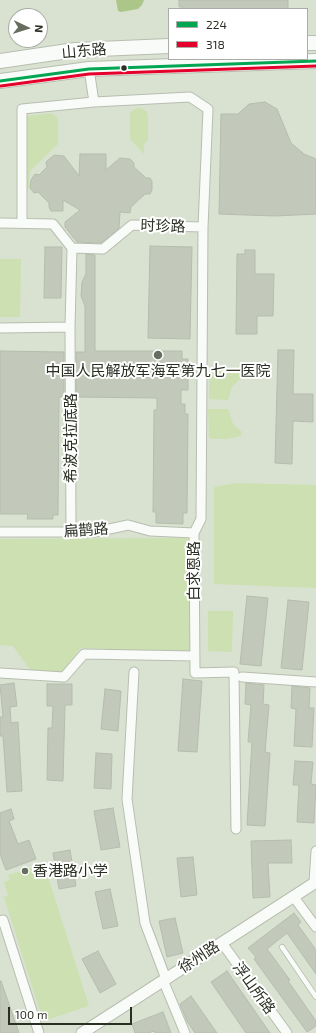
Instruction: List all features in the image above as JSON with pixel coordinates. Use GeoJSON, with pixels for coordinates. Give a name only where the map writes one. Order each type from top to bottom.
{"type":"FeatureCollection","features":[{"type":"Feature","properties":{"kind":"main road","name":"山东路"},"geometry":{"type":"LineString","coordinates":[[0,61],[75,50],[168,46]]}},
{"type":"Feature","properties":{"kind":"main road","name":"山东路"},"geometry":{"type":"LineString","coordinates":[[0,81],[89,68],[316,61]]}},
{"type":"Feature","properties":{"kind":"street"},"geometry":{"type":"LineString","coordinates":[[22,223],[22,109],[94,102],[89,68]]}},
{"type":"Feature","properties":{"kind":"street","name":"白求恩路"},"geometry":{"type":"LineString","coordinates":[[94,102],[190,97],[208,109],[203,227],[201,519],[194,533],[195,673],[234,672],[236,829]]}},
{"type":"Feature","properties":{"kind":"street"},"geometry":{"type":"LineString","coordinates":[[0,223],[53,224],[72,248]]}},
{"type":"Feature","properties":{"kind":"street","name":"时珍路"},"geometry":{"type":"LineString","coordinates":[[72,248],[103,249],[132,225],[203,227]]}},
{"type":"Feature","properties":{"kind":"street","name":"希波克拉底路"},"geometry":{"type":"LineString","coordinates":[[71,532],[70,327],[72,248]]}},
{"type":"Feature","properties":{"kind":"street"},"geometry":{"type":"LineString","coordinates":[[0,328],[70,327]]}},
{"type":"Feature","properties":{"kind":"street","name":"扁鹊路"},"geometry":{"type":"LineString","coordinates":[[0,532],[95,532],[128,525],[150,531],[194,533]]}},
{"type":"Feature","properties":{"kind":"street"},"geometry":{"type":"LineString","coordinates":[[0,673],[64,677],[84,654],[195,656]]}},
{"type":"Feature","properties":{"kind":"street"},"geometry":{"type":"LineString","coordinates":[[134,672],[127,799],[145,923],[164,980],[185,1033]]}},
{"type":"Feature","properties":{"kind":"street"},"geometry":{"type":"LineString","coordinates":[[242,677],[316,682]]}},
{"type":"Feature","properties":{"kind":"street"},"geometry":{"type":"LineString","coordinates":[[315,882],[316,851]]}},
{"type":"Feature","properties":{"kind":"street","name":"徐州路"},"geometry":{"type":"LineString","coordinates":[[82,1033],[315,882]]}},
{"type":"Feature","properties":{"kind":"street"},"geometry":{"type":"LineString","coordinates":[[293,896],[316,927]]}},
{"type":"Feature","properties":{"kind":"street"},"geometry":{"type":"LineString","coordinates":[[0,921],[3,920],[40,1033]]}},
{"type":"Feature","properties":{"kind":"street","name":"浮山所路"},"geometry":{"type":"LineString","coordinates":[[222,942],[283,1032]]}},
{"type":"Feature","properties":{"kind":"lane"},"geometry":{"type":"LineString","coordinates":[[282,947],[316,998]]}},
{"type":"Feature","properties":{"kind":"shaded area"},"geometry":{"type":"Polygon","coordinates":[[[116,0],[144,0],[138,9],[121,12],[118,11],[116,0]]]}},
{"type":"Feature","properties":{"kind":"shaded area"},"geometry":{"type":"Polygon","coordinates":[[[137,108],[142,108],[147,112],[148,116],[148,140],[144,144],[144,154],[130,139],[130,114],[137,108]]]}},
{"type":"Feature","properties":{"kind":"shaded area"},"geometry":{"type":"Polygon","coordinates":[[[51,113],[57,117],[58,120],[58,144],[30,171],[29,189],[24,188],[26,119],[28,116],[51,113]]]}},
{"type":"Feature","properties":{"kind":"shaded area"},"geometry":{"type":"Polygon","coordinates":[[[0,259],[21,259],[20,317],[0,317],[0,259]]]}},
{"type":"Feature","properties":{"kind":"shaded area"},"geometry":{"type":"Polygon","coordinates":[[[217,368],[236,370],[242,377],[232,387],[228,400],[209,399],[209,375],[212,370],[217,368]]]}},
{"type":"Feature","properties":{"kind":"shaded area"},"geometry":{"type":"Polygon","coordinates":[[[208,409],[228,409],[233,424],[241,431],[242,434],[240,436],[228,439],[211,439],[209,436],[208,409]]]}},
{"type":"Feature","properties":{"kind":"shaded area"},"geometry":{"type":"Polygon","coordinates":[[[236,483],[316,485],[316,588],[214,584],[214,487],[236,483]]]}},
{"type":"Feature","properties":{"kind":"shaded area"},"geometry":{"type":"Polygon","coordinates":[[[189,538],[191,652],[81,648],[61,673],[30,670],[13,646],[0,645],[0,539],[189,538]]]}},
{"type":"Feature","properties":{"kind":"shaded area"},"geometry":{"type":"Polygon","coordinates":[[[208,611],[233,611],[232,652],[208,651],[208,611]]]}},
{"type":"Feature","properties":{"kind":"shaded area"},"geometry":{"type":"Polygon","coordinates":[[[44,864],[89,1006],[43,1021],[4,897],[8,896],[4,882],[10,880],[8,875],[44,864]]]}},
{"type":"Feature","properties":{"kind":"building"},"geometry":{"type":"Polygon","coordinates":[[[179,0],[288,0],[288,8],[179,7],[179,0]]]}},
{"type":"Feature","properties":{"kind":"building"},"geometry":{"type":"Polygon","coordinates":[[[265,102],[277,109],[291,143],[304,154],[316,159],[316,214],[275,216],[219,214],[221,114],[238,114],[249,104],[265,102]]]}},
{"type":"Feature","properties":{"kind":"building"},"geometry":{"type":"Polygon","coordinates":[[[80,154],[106,154],[106,170],[120,158],[130,159],[134,163],[134,167],[146,178],[150,178],[152,181],[152,190],[150,194],[145,194],[131,207],[130,213],[120,212],[119,228],[101,243],[77,242],[65,227],[65,222],[80,210],[63,200],[63,211],[51,211],[49,203],[38,192],[34,193],[30,188],[31,180],[35,174],[39,175],[47,167],[46,162],[54,155],[64,156],[79,176],[80,154]]]}},
{"type":"Feature","properties":{"kind":"building"},"geometry":{"type":"Polygon","coordinates":[[[150,246],[192,247],[190,339],[148,338],[150,246]]]}},
{"type":"Feature","properties":{"kind":"building"},"geometry":{"type":"Polygon","coordinates":[[[45,247],[62,247],[61,298],[44,298],[45,247]]]}},
{"type":"Feature","properties":{"kind":"building"},"geometry":{"type":"Polygon","coordinates":[[[245,250],[255,250],[255,274],[274,274],[273,316],[257,316],[257,334],[236,334],[237,254],[245,254],[245,250]]]}},
{"type":"Feature","properties":{"kind":"building"},"geometry":{"type":"Polygon","coordinates":[[[86,254],[95,255],[95,351],[182,351],[182,359],[188,359],[188,390],[181,390],[181,404],[185,404],[185,414],[188,414],[187,513],[183,513],[183,524],[156,523],[156,512],[153,512],[154,410],[157,410],[157,398],[76,397],[76,352],[85,352],[85,306],[81,296],[82,282],[86,274],[86,254]]]}},
{"type":"Feature","properties":{"kind":"building"},"geometry":{"type":"Polygon","coordinates":[[[278,350],[294,350],[293,394],[313,394],[313,422],[293,421],[292,464],[275,463],[278,350]]]}},
{"type":"Feature","properties":{"kind":"building"},"geometry":{"type":"Polygon","coordinates":[[[0,351],[64,352],[64,397],[59,397],[58,515],[53,515],[53,519],[27,519],[28,514],[0,514],[0,351]]]}},
{"type":"Feature","properties":{"kind":"building"},"geometry":{"type":"Polygon","coordinates":[[[247,596],[268,598],[261,666],[240,664],[247,596]]]}},
{"type":"Feature","properties":{"kind":"building"},"geometry":{"type":"Polygon","coordinates":[[[288,600],[309,602],[302,670],[281,668],[288,600]]]}},
{"type":"Feature","properties":{"kind":"building"},"geometry":{"type":"Polygon","coordinates":[[[183,679],[202,681],[197,752],[178,751],[183,679]]]}},
{"type":"Feature","properties":{"kind":"building"},"geometry":{"type":"Polygon","coordinates":[[[14,683],[17,706],[10,707],[11,723],[18,722],[22,791],[7,792],[3,736],[0,736],[0,717],[3,717],[0,685],[14,683]]]}},
{"type":"Feature","properties":{"kind":"building"},"geometry":{"type":"Polygon","coordinates":[[[246,683],[264,685],[263,704],[269,705],[265,752],[270,753],[265,826],[247,825],[252,742],[248,742],[251,705],[245,704],[246,683]]]}},
{"type":"Feature","properties":{"kind":"building"},"geometry":{"type":"Polygon","coordinates":[[[47,684],[72,684],[72,705],[65,705],[63,781],[47,780],[48,728],[52,728],[53,706],[47,706],[47,684]]]}},
{"type":"Feature","properties":{"kind":"building"},"geometry":{"type":"Polygon","coordinates":[[[292,686],[310,688],[309,708],[314,708],[312,747],[294,746],[296,709],[291,708],[292,686]]]}},
{"type":"Feature","properties":{"kind":"building"},"geometry":{"type":"Polygon","coordinates":[[[105,689],[121,691],[118,731],[101,729],[105,689]]]}},
{"type":"Feature","properties":{"kind":"building"},"geometry":{"type":"Polygon","coordinates":[[[96,753],[112,754],[111,789],[94,788],[96,753]]]}},
{"type":"Feature","properties":{"kind":"building"},"geometry":{"type":"Polygon","coordinates":[[[295,761],[313,762],[311,784],[316,785],[314,823],[297,822],[299,785],[293,785],[295,761]]]}},
{"type":"Feature","properties":{"kind":"building"},"geometry":{"type":"Polygon","coordinates":[[[113,808],[120,847],[101,850],[94,811],[113,808]]]}},
{"type":"Feature","properties":{"kind":"building"},"geometry":{"type":"Polygon","coordinates":[[[11,809],[14,819],[9,821],[18,844],[29,840],[36,859],[6,870],[0,854],[0,813],[11,809]]]}},
{"type":"Feature","properties":{"kind":"building"},"geometry":{"type":"Polygon","coordinates":[[[291,840],[292,863],[268,863],[270,897],[253,898],[251,841],[291,840]]]}},
{"type":"Feature","properties":{"kind":"building"},"geometry":{"type":"Polygon","coordinates":[[[70,850],[76,886],[59,889],[53,853],[70,850]]]}},
{"type":"Feature","properties":{"kind":"building"},"geometry":{"type":"Polygon","coordinates":[[[193,857],[197,895],[181,897],[177,858],[193,857]]]}},
{"type":"Feature","properties":{"kind":"building"},"geometry":{"type":"Polygon","coordinates":[[[110,889],[118,926],[103,929],[95,892],[110,889]]]}},
{"type":"Feature","properties":{"kind":"building"},"geometry":{"type":"Polygon","coordinates":[[[294,913],[301,922],[298,925],[316,950],[316,974],[287,933],[267,949],[290,980],[288,981],[316,1021],[316,1026],[307,1032],[254,959],[256,957],[248,948],[294,913]]]}},
{"type":"Feature","properties":{"kind":"building"},"geometry":{"type":"Polygon","coordinates":[[[175,918],[183,953],[167,957],[159,921],[175,918]]]}},
{"type":"Feature","properties":{"kind":"building"},"geometry":{"type":"Polygon","coordinates":[[[98,951],[116,984],[100,993],[82,959],[98,951]]]}},
{"type":"Feature","properties":{"kind":"building"},"geometry":{"type":"Polygon","coordinates":[[[227,971],[270,1033],[246,1033],[211,982],[227,971]]]}},
{"type":"Feature","properties":{"kind":"building"},"geometry":{"type":"Polygon","coordinates":[[[1,981],[19,1033],[0,1033],[1,981]]]}},
{"type":"Feature","properties":{"kind":"building"},"geometry":{"type":"Polygon","coordinates":[[[191,996],[217,1033],[195,1033],[187,1021],[180,1004],[191,996]]]}},
{"type":"Feature","properties":{"kind":"building"},"geometry":{"type":"Polygon","coordinates":[[[163,1012],[171,1033],[155,1033],[154,1031],[148,1033],[135,1033],[132,1024],[163,1012]]]}},
{"type":"Feature","properties":{"kind":"transit line","name":"224"},"geometry":{"type":"LineString","coordinates":[[0,81],[89,69],[316,61]]}},
{"type":"Feature","properties":{"kind":"transit line","name":"318"},"geometry":{"type":"LineString","coordinates":[[1,86],[89,74],[316,66]]}},
{"type":"Feature","properties":{"kind":"place","name":"中国人民解放军海军第九七一医院"},"geometry":{"type":"Point","coordinates":[158,355]}},
{"type":"Feature","properties":{"kind":"place","name":"香港路小学"},"geometry":{"type":"Point","coordinates":[25,871]}}]}
